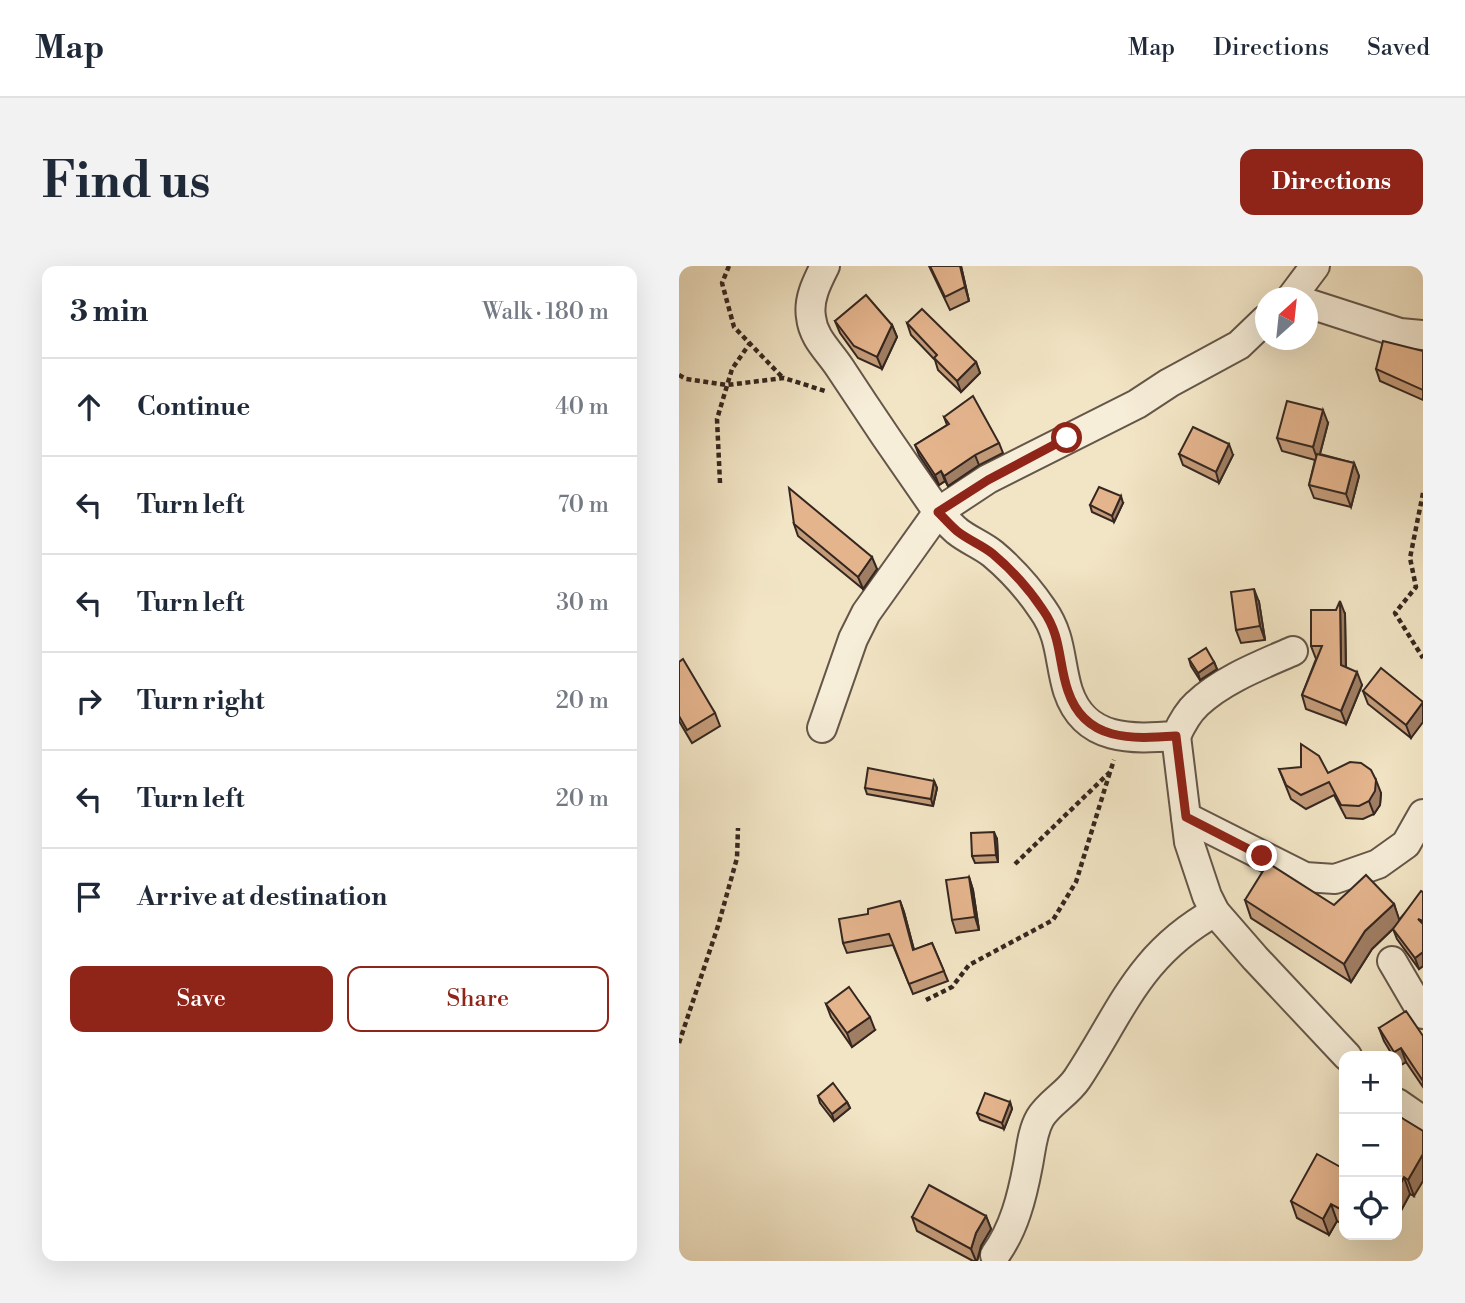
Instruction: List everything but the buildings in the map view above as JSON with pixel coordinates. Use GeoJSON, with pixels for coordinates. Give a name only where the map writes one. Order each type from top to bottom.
{"type":"FeatureCollection","features":[{"type":"Feature","properties":{"kind":"street"},"geometry":{"type":"LineString","coordinates":[[825,266],[815,286],[811,318],[817,337],[938,512],[957,531],[991,553],[1020,580],[1045,612],[1060,645],[1068,690],[1079,714],[1107,733],[1137,738],[1176,736]]}},
{"type":"Feature","properties":{"kind":"street"},"geometry":{"type":"LineString","coordinates":[[1299,287],[1315,266]]}},
{"type":"Feature","properties":{"kind":"street"},"geometry":{"type":"LineString","coordinates":[[1318,307],[1400,333],[1423,335]]}},
{"type":"Feature","properties":{"kind":"street"},"geometry":{"type":"LineString","coordinates":[[822,728],[853,639],[866,613],[938,512],[988,480],[1137,404],[1169,383],[1239,345],[1255,330]]}},
{"type":"Feature","properties":{"kind":"street"},"geometry":{"type":"LineString","coordinates":[[1293,651],[1253,669],[1196,704],[1184,720],[1176,736],[1189,842],[1215,912],[1342,1051]]}},
{"type":"Feature","properties":{"kind":"street"},"geometry":{"type":"LineString","coordinates":[[1186,817],[1305,877],[1335,879],[1378,864],[1406,844],[1423,814]]}},
{"type":"Feature","properties":{"kind":"street"},"geometry":{"type":"LineString","coordinates":[[995,1255],[1005,1241],[1016,1214],[1032,1141],[1040,1119],[1075,1082],[1140,975],[1173,940],[1215,912]]}},
{"type":"Feature","properties":{"kind":"street"},"geometry":{"type":"LineString","coordinates":[[1392,961],[1423,1014]]}},
{"type":"Feature","properties":{"kind":"street"},"geometry":{"type":"LineString","coordinates":[[1402,1106],[1423,1121]]}},
{"type":"Feature","properties":{"kind":"path"},"geometry":{"type":"LineString","coordinates":[[729,266],[722,283],[734,327],[784,378]]}},
{"type":"Feature","properties":{"kind":"path"},"geometry":{"type":"LineString","coordinates":[[720,482],[716,419],[732,369],[750,343]]}},
{"type":"Feature","properties":{"kind":"path"},"geometry":{"type":"LineString","coordinates":[[679,375],[686,379],[727,385],[784,378],[864,404]]}},
{"type":"Feature","properties":{"kind":"path"},"geometry":{"type":"LineString","coordinates":[[1423,493],[1410,558],[1416,587],[1395,613],[1423,658]]}},
{"type":"Feature","properties":{"kind":"path"},"geometry":{"type":"LineString","coordinates":[[926,1000],[952,987],[969,965],[1052,920],[1076,882],[1123,736]]}},
{"type":"Feature","properties":{"kind":"path"},"geometry":{"type":"LineString","coordinates":[[1015,864],[1110,772]]}},
{"type":"Feature","properties":{"kind":"path"},"geometry":{"type":"LineString","coordinates":[[679,1043],[718,926],[737,858],[738,828]]}},
{"type":"Feature","properties":{"kind":"route"},"geometry":{"type":"LineString","coordinates":[[1067,438],[988,480],[938,512],[957,531],[991,553],[1020,580],[1045,612],[1060,645],[1068,690],[1079,714],[1107,733],[1137,738],[1176,736],[1186,817],[1262,856]]}}]}
